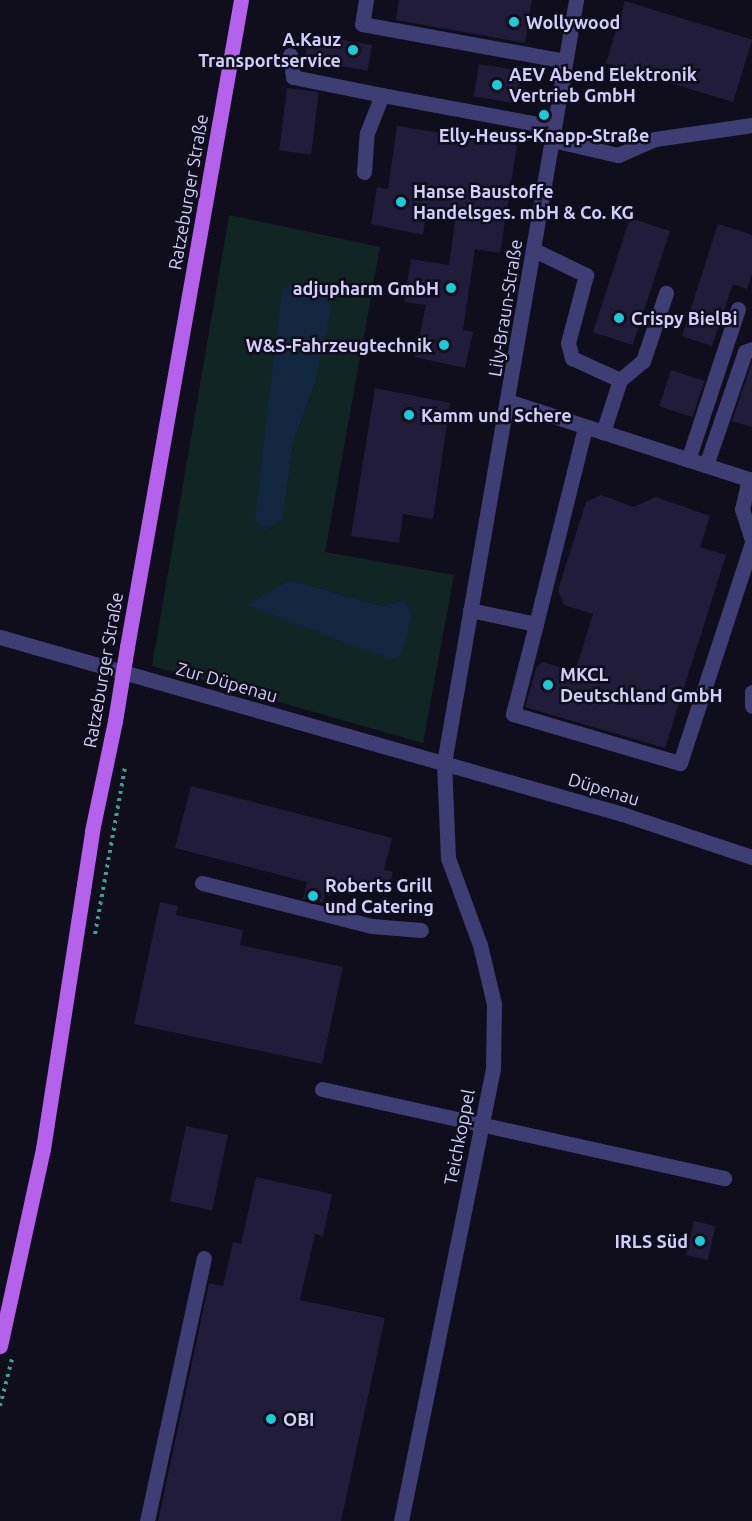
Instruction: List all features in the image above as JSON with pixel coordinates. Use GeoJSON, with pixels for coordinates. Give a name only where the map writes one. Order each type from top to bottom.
{"type":"FeatureCollection","features":[{"type":"Feature","properties":{"kind":"main road","name":"Ratzeburger Straße"},"geometry":{"type":"LineString","coordinates":[[0,1346],[43,1149],[92,831],[115,721],[241,0]]}},
{"type":"Feature","properties":{"kind":"street"},"geometry":{"type":"LineString","coordinates":[[366,0],[362,24],[565,61]]}},
{"type":"Feature","properties":{"kind":"street","name":"Lily-Braun-Straße"},"geometry":{"type":"LineString","coordinates":[[444,763],[470,610],[510,402],[576,0]]}},
{"type":"Feature","properties":{"kind":"street"},"geometry":{"type":"LineString","coordinates":[[290,55],[293,77],[553,134],[618,155],[655,140],[752,125]]}},
{"type":"Feature","properties":{"kind":"street"},"geometry":{"type":"LineString","coordinates":[[363,172],[367,133],[382,95]]}},
{"type":"Feature","properties":{"kind":"street"},"geometry":{"type":"LineString","coordinates":[[534,250],[586,275],[568,343],[572,358],[620,380]]}},
{"type":"Feature","properties":{"kind":"street"},"geometry":{"type":"LineString","coordinates":[[603,432],[620,380],[643,361],[666,293]]}},
{"type":"Feature","properties":{"kind":"street"},"geometry":{"type":"LineString","coordinates":[[688,460],[738,309]]}},
{"type":"Feature","properties":{"kind":"street"},"geometry":{"type":"LineString","coordinates":[[706,465],[745,352],[752,349]]}},
{"type":"Feature","properties":{"kind":"street"},"geometry":{"type":"LineString","coordinates":[[510,402],[750,479],[742,509],[752,541],[680,763],[513,714],[585,427]]}},
{"type":"Feature","properties":{"kind":"street"},"geometry":{"type":"LineString","coordinates":[[470,610],[536,624]]}},
{"type":"Feature","properties":{"kind":"street","name":"Zur Düpenau"},"geometry":{"type":"LineString","coordinates":[[0,637],[444,763]]}},
{"type":"Feature","properties":{"kind":"street"},"geometry":{"type":"LineString","coordinates":[[752,692],[752,706]]}},
{"type":"Feature","properties":{"kind":"street","name":"Düpenau"},"geometry":{"type":"LineString","coordinates":[[444,763],[752,857]]}},
{"type":"Feature","properties":{"kind":"street","name":"Teichkoppel"},"geometry":{"type":"LineString","coordinates":[[401,1521],[493,1069],[494,1004],[480,945],[448,858],[444,763]]}},
{"type":"Feature","properties":{"kind":"street"},"geometry":{"type":"LineString","coordinates":[[202,883],[372,926],[420,930]]}},
{"type":"Feature","properties":{"kind":"street"},"geometry":{"type":"LineString","coordinates":[[322,1089],[724,1178]]}},
{"type":"Feature","properties":{"kind":"street"},"geometry":{"type":"LineString","coordinates":[[147,1521],[204,1258]]}},
{"type":"Feature","properties":{"kind":"green space"},"geometry":{"type":"Polygon","coordinates":[[[229,215],[380,247],[325,552],[454,575],[423,743],[152,666],[229,215]],[[296,282],[283,518],[293,443],[315,383],[296,282]],[[290,580],[391,660],[404,600],[382,606],[290,580]]]}},
{"type":"Feature","properties":{"kind":"water"},"geometry":{"type":"Polygon","coordinates":[[[296,282],[310,283],[327,295],[331,310],[315,383],[293,443],[283,519],[264,531],[255,519],[282,290],[296,282]]]}},
{"type":"Feature","properties":{"kind":"water"},"geometry":{"type":"Polygon","coordinates":[[[290,580],[382,606],[404,600],[412,615],[401,655],[391,660],[247,605],[290,580]]]}},
{"type":"Feature","properties":{"kind":"building"},"geometry":{"type":"Polygon","coordinates":[[[399,0],[532,0],[525,43],[396,20],[399,0]]]}},
{"type":"Feature","properties":{"kind":"building"},"geometry":{"type":"Polygon","coordinates":[[[625,1],[752,40],[733,102],[606,63],[625,1]]]}},
{"type":"Feature","properties":{"kind":"building"},"geometry":{"type":"Polygon","coordinates":[[[309,34],[372,45],[368,71],[304,60],[309,34]]]}},
{"type":"Feature","properties":{"kind":"building"},"geometry":{"type":"Polygon","coordinates":[[[479,64],[521,71],[516,103],[474,97],[479,64]]]}},
{"type":"Feature","properties":{"kind":"building"},"geometry":{"type":"Polygon","coordinates":[[[287,88],[319,92],[311,154],[279,151],[287,88]]]}},
{"type":"Feature","properties":{"kind":"building"},"geometry":{"type":"Polygon","coordinates":[[[397,126],[517,145],[500,253],[475,249],[463,330],[473,332],[465,368],[415,357],[426,305],[404,302],[411,259],[449,265],[456,213],[427,208],[423,235],[371,224],[377,187],[388,189],[397,126]]]}},
{"type":"Feature","properties":{"kind":"building"},"geometry":{"type":"Polygon","coordinates":[[[630,218],[670,231],[633,345],[593,332],[630,218]]]}},
{"type":"Feature","properties":{"kind":"building"},"geometry":{"type":"Polygon","coordinates":[[[718,224],[752,235],[752,274],[747,289],[733,284],[712,346],[682,336],[718,224]]]}},
{"type":"Feature","properties":{"kind":"building"},"geometry":{"type":"Polygon","coordinates":[[[752,362],[752,427],[732,421],[752,362]]]}},
{"type":"Feature","properties":{"kind":"building"},"geometry":{"type":"Polygon","coordinates":[[[671,370],[704,381],[693,417],[659,406],[671,370]]]}},
{"type":"Feature","properties":{"kind":"building"},"geometry":{"type":"Polygon","coordinates":[[[375,388],[450,403],[433,519],[403,514],[399,543],[351,536],[375,388]]]}},
{"type":"Feature","properties":{"kind":"building"},"geometry":{"type":"Polygon","coordinates":[[[601,495],[634,507],[656,497],[710,516],[700,547],[726,555],[665,748],[525,707],[537,666],[543,662],[575,672],[593,614],[564,605],[558,590],[586,502],[601,495]]]}},
{"type":"Feature","properties":{"kind":"building"},"geometry":{"type":"Polygon","coordinates":[[[191,786],[392,838],[384,870],[393,872],[389,886],[381,884],[378,893],[328,881],[323,903],[303,899],[307,882],[175,848],[191,786]]]}},
{"type":"Feature","properties":{"kind":"building"},"geometry":{"type":"Polygon","coordinates":[[[160,902],[178,906],[176,915],[243,930],[240,945],[343,967],[322,1064],[134,1024],[160,902]]]}},
{"type":"Feature","properties":{"kind":"building"},"geometry":{"type":"Polygon","coordinates":[[[186,1126],[228,1135],[212,1210],[170,1201],[186,1126]]]}},
{"type":"Feature","properties":{"kind":"building","name":"OBI"},"geometry":{"type":"Polygon","coordinates":[[[256,1177],[332,1194],[323,1236],[315,1234],[300,1300],[385,1318],[341,1521],[158,1521],[209,1283],[223,1286],[233,1242],[241,1244],[256,1177]]]}},
{"type":"Feature","properties":{"kind":"building","name":"IRLS Süd"},"geometry":{"type":"Polygon","coordinates":[[[694,1221],[715,1226],[708,1260],[686,1255],[694,1221]]]}},
{"type":"Feature","properties":{"kind":"place","name":"Wollywood"},"geometry":{"type":"Point","coordinates":[514,22]}},
{"type":"Feature","properties":{"kind":"place","name":"A.Kauz Transportservice"},"geometry":{"type":"Point","coordinates":[353,50]}},
{"type":"Feature","properties":{"kind":"place","name":"AEV Abend Elektronik Vertrieb GmbH"},"geometry":{"type":"Point","coordinates":[497,85]}},
{"type":"Feature","properties":{"kind":"place","name":"Elly-Heuss-Knapp-Straße"},"geometry":{"type":"Point","coordinates":[544,115]}},
{"type":"Feature","properties":{"kind":"place","name":"Hanse Baustoffe Handelsges. mbH & Co. KG"},"geometry":{"type":"Point","coordinates":[401,202]}},
{"type":"Feature","properties":{"kind":"place","name":"adjupharm GmbH"},"geometry":{"type":"Point","coordinates":[451,288]}},
{"type":"Feature","properties":{"kind":"place","name":"Crispy BielBi"},"geometry":{"type":"Point","coordinates":[619,318]}},
{"type":"Feature","properties":{"kind":"place","name":"W&S-Fahrzeugtechnik"},"geometry":{"type":"Point","coordinates":[444,345]}},
{"type":"Feature","properties":{"kind":"place","name":"Kamm und Schere"},"geometry":{"type":"Point","coordinates":[409,415]}},
{"type":"Feature","properties":{"kind":"place","name":"MKCL Deutschland GmbH"},"geometry":{"type":"Point","coordinates":[548,685]}},
{"type":"Feature","properties":{"kind":"place","name":"Roberts Grill und Catering"},"geometry":{"type":"Point","coordinates":[313,896]}},
{"type":"Feature","properties":{"kind":"place","name":"IRLS Süd"},"geometry":{"type":"Point","coordinates":[700,1241]}},
{"type":"Feature","properties":{"kind":"place","name":"OBI"},"geometry":{"type":"Point","coordinates":[271,1419]}}]}
